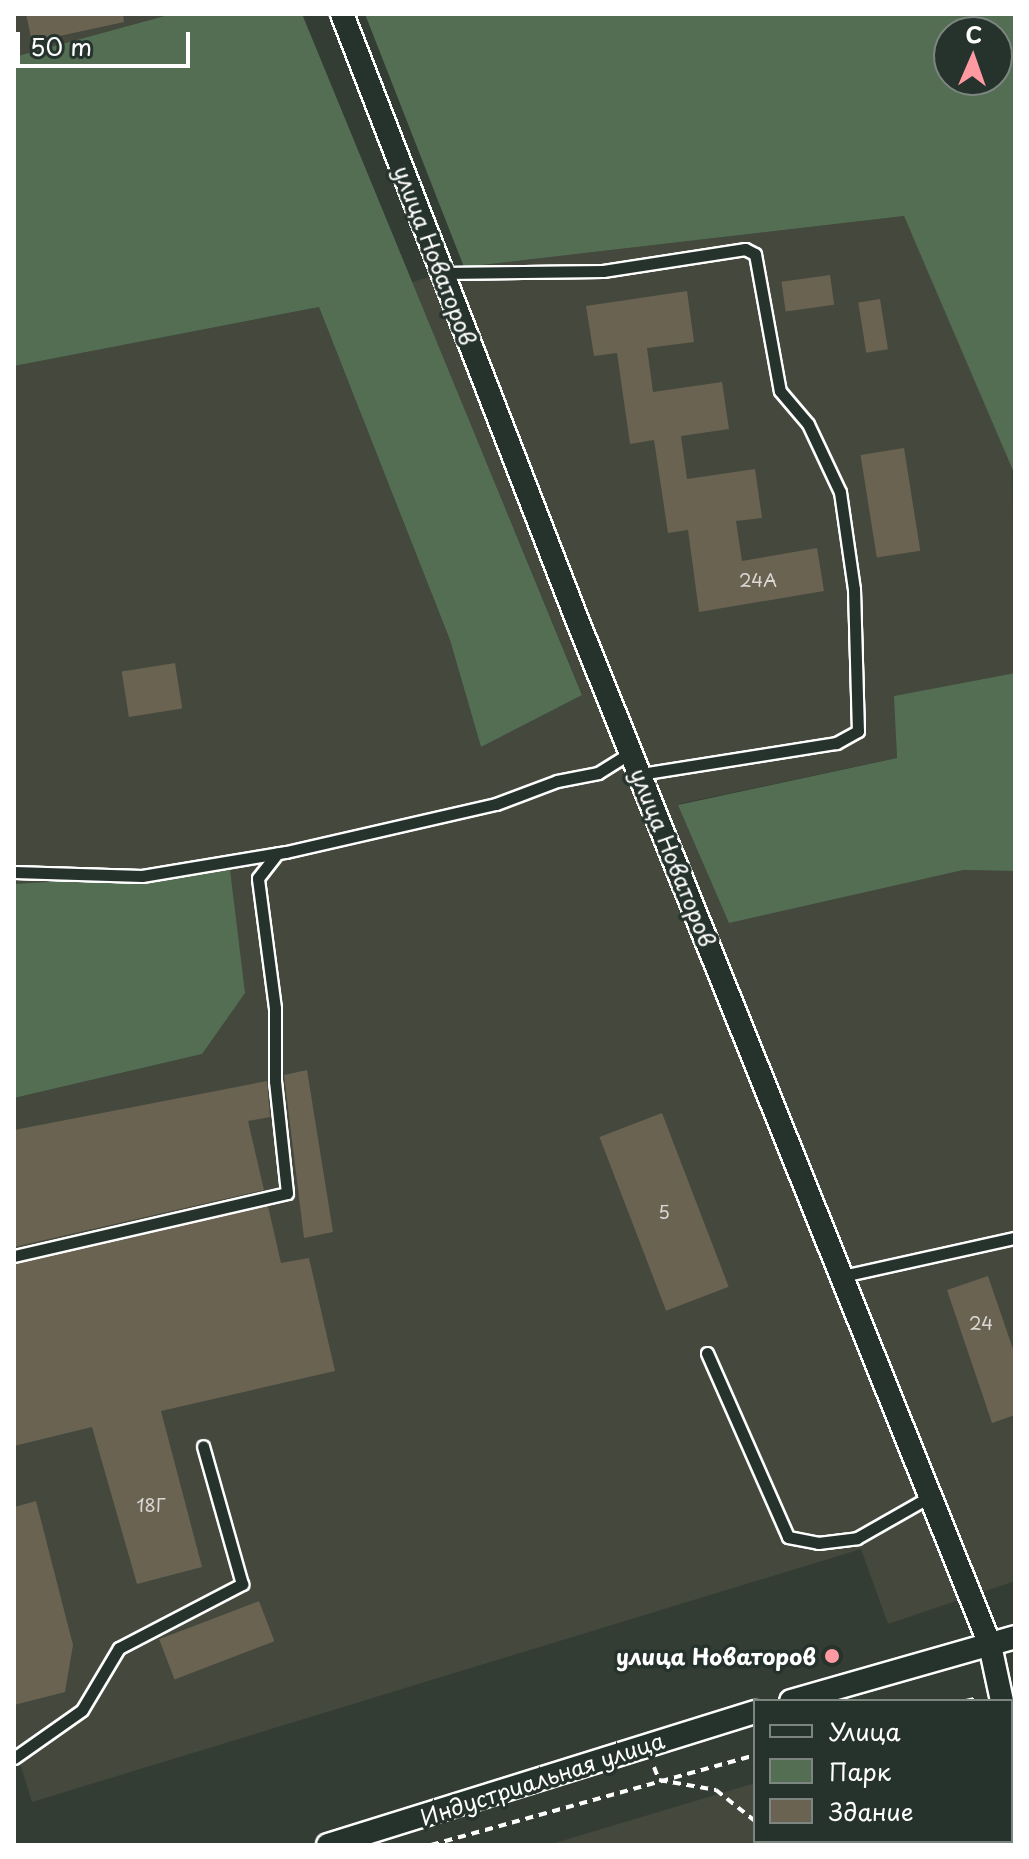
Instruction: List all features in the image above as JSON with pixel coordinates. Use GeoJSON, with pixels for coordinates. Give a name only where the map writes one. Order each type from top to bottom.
{"type":"FeatureCollection","features":[{"type":"Feature","properties":{"kind":"street","name":"улица Новаторов"},"geometry":{"type":"LineString","coordinates":[[342,14],[631,752],[990,1645],[1002,1699]]}},
{"type":"Feature","properties":{"kind":"street"},"geometry":{"type":"LineString","coordinates":[[798,1699],[1015,1637]]}},
{"type":"Feature","properties":{"kind":"street","name":"Индустриальная улица"},"geometry":{"type":"LineString","coordinates":[[328,1845],[753,1713]]}},
{"type":"Feature","properties":{"kind":"lane"},"geometry":{"type":"LineString","coordinates":[[443,273],[603,271],[745,249],[755,254],[780,391],[808,424],[840,492],[854,589],[858,731],[836,743],[640,774]]}},
{"type":"Feature","properties":{"kind":"lane"},"geometry":{"type":"LineString","coordinates":[[14,872],[142,876],[277,854],[496,804],[557,781],[598,773],[631,752]]}},
{"type":"Feature","properties":{"kind":"lane"},"geometry":{"type":"LineString","coordinates":[[14,1256],[287,1193],[275,1081],[275,1008],[258,878],[277,854]]}},
{"type":"Feature","properties":{"kind":"lane"},"geometry":{"type":"LineString","coordinates":[[843,1276],[1015,1238]]}},
{"type":"Feature","properties":{"kind":"lane"},"geometry":{"type":"LineString","coordinates":[[707,1353],[788,1537],[818,1543],[857,1538],[931,1496]]}},
{"type":"Feature","properties":{"kind":"lane"},"geometry":{"type":"LineString","coordinates":[[14,1758],[82,1710],[119,1648],[242,1584],[203,1446]]}},
{"type":"Feature","properties":{"kind":"path"},"geometry":{"type":"LineString","coordinates":[[645,1745],[659,1780]]}},
{"type":"Feature","properties":{"kind":"path"},"geometry":{"type":"LineString","coordinates":[[431,1845],[753,1756]]}},
{"type":"Feature","properties":{"kind":"path"},"geometry":{"type":"LineString","coordinates":[[659,1780],[716,1790],[753,1819]]}},
{"type":"Feature","properties":{"kind":"shaded area"},"geometry":{"type":"Polygon","coordinates":[[[14,14],[172,14],[14,57],[14,14]]]}},
{"type":"Feature","properties":{"kind":"shaded area"},"geometry":{"type":"Polygon","coordinates":[[[904,216],[1012,461],[1015,673],[895,696],[897,758],[679,804],[963,870],[1015,871],[1015,1581],[888,1624],[861,1549],[32,1802],[14,1744],[14,1098],[202,1054],[230,870],[14,884],[14,366],[319,307],[450,640],[481,747],[582,694],[412,282],[464,267],[904,216]]]}},
{"type":"Feature","properties":{"kind":"shaded area"},"geometry":{"type":"Polygon","coordinates":[[[1015,1704],[1015,1845],[548,1845],[753,1784],[753,1843],[1013,1843],[1015,1704]]]}},
{"type":"Feature","properties":{"kind":"green space"},"geometry":{"type":"Polygon","coordinates":[[[172,14],[302,14],[582,695],[481,747],[450,640],[319,307],[14,366],[14,57],[172,14]]]}},
{"type":"Feature","properties":{"kind":"green space"},"geometry":{"type":"Polygon","coordinates":[[[365,14],[1015,14],[1015,475],[904,216],[464,267],[365,14]]]}},
{"type":"Feature","properties":{"kind":"green space"},"geometry":{"type":"Polygon","coordinates":[[[1015,673],[1015,871],[963,870],[729,923],[678,805],[897,758],[894,696],[1015,673]]]}},
{"type":"Feature","properties":{"kind":"green space"},"geometry":{"type":"Polygon","coordinates":[[[230,870],[245,993],[202,1054],[14,1098],[14,884],[230,870]]]}},
{"type":"Feature","properties":{"kind":"building"},"geometry":{"type":"Polygon","coordinates":[[[26,14],[123,14],[124,22],[32,42],[26,14]]]}},
{"type":"Feature","properties":{"kind":"building"},"geometry":{"type":"Polygon","coordinates":[[[830,275],[834,305],[786,312],[781,282],[830,275]]]}},
{"type":"Feature","properties":{"kind":"building"},"geometry":{"type":"Polygon","coordinates":[[[687,291],[694,342],[647,348],[653,392],[722,382],[729,429],[681,436],[687,479],[755,469],[762,518],[736,521],[742,561],[817,548],[824,591],[699,612],[688,530],[668,533],[654,440],[630,444],[617,353],[594,356],[586,306],[687,291]]]}},
{"type":"Feature","properties":{"kind":"building"},"geometry":{"type":"Polygon","coordinates":[[[880,299],[888,349],[866,353],[858,302],[880,299]]]}},
{"type":"Feature","properties":{"kind":"building"},"geometry":{"type":"Polygon","coordinates":[[[904,448],[920,551],[877,558],[861,455],[904,448]]]}},
{"type":"Feature","properties":{"kind":"building"},"geometry":{"type":"Polygon","coordinates":[[[175,663],[182,708],[129,717],[122,671],[175,663]]]}},
{"type":"Feature","properties":{"kind":"building"},"geometry":{"type":"Polygon","coordinates":[[[307,1070],[333,1232],[304,1238],[284,1075],[307,1070]]]}},
{"type":"Feature","properties":{"kind":"building"},"geometry":{"type":"Polygon","coordinates":[[[267,1081],[270,1117],[248,1121],[264,1190],[14,1247],[14,1130],[267,1081]]]}},
{"type":"Feature","properties":{"kind":"building"},"geometry":{"type":"Polygon","coordinates":[[[662,1113],[729,1287],[666,1311],[599,1137],[662,1113]]]}},
{"type":"Feature","properties":{"kind":"building"},"geometry":{"type":"Polygon","coordinates":[[[268,1206],[281,1263],[309,1258],[335,1371],[161,1411],[202,1567],[137,1584],[92,1427],[14,1446],[14,1264],[268,1206]]]}},
{"type":"Feature","properties":{"kind":"building"},"geometry":{"type":"Polygon","coordinates":[[[988,1276],[1015,1355],[1015,1415],[992,1423],[947,1290],[988,1276]]]}},
{"type":"Feature","properties":{"kind":"building"},"geometry":{"type":"Polygon","coordinates":[[[36,1501],[73,1645],[65,1692],[14,1705],[14,1507],[36,1501]]]}},
{"type":"Feature","properties":{"kind":"building"},"geometry":{"type":"Polygon","coordinates":[[[259,1601],[274,1641],[175,1679],[159,1639],[259,1601]]]}},
{"type":"Feature","properties":{"kind":"place","name":"улица Новаторов"},"geometry":{"type":"Point","coordinates":[832,1656]}}]}
